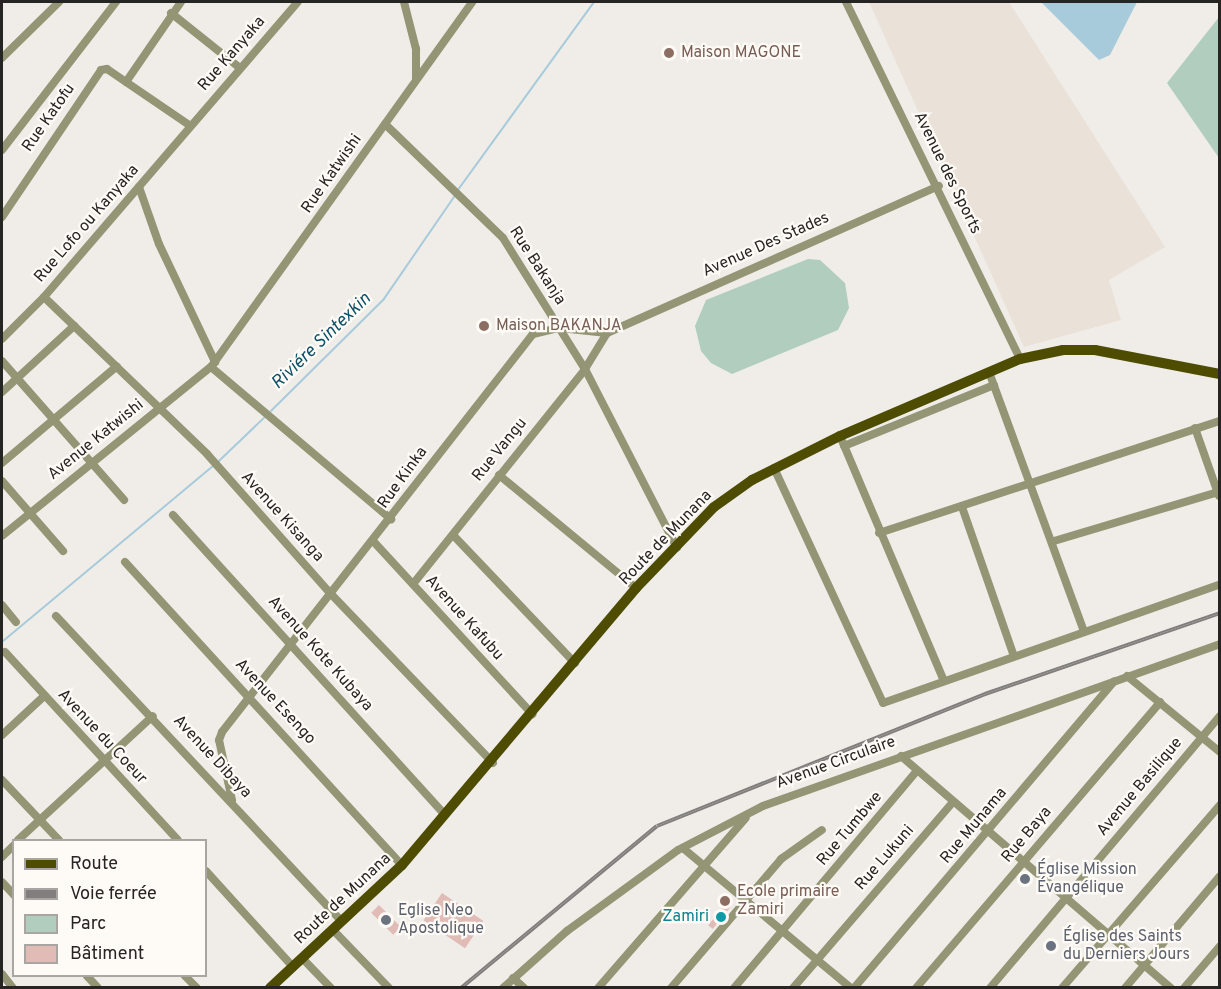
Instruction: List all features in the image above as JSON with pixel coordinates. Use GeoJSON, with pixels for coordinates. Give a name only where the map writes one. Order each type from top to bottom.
{"type":"FeatureCollection","features":[{"type":"Feature","properties":{"kind":"main road","name":"Route de Munana"},"geometry":{"type":"LineString","coordinates":[[270,987],[402,865],[444,814],[493,763],[636,588],[714,507],[774,468],[842,441],[1020,359],[1063,350],[1095,350],[1220,374]]}},
{"type":"Feature","properties":{"kind":"street"},"geometry":{"type":"LineString","coordinates":[[2,58],[58,2]]}},
{"type":"Feature","properties":{"kind":"street"},"geometry":{"type":"LineString","coordinates":[[2,150],[116,2]]}},
{"type":"Feature","properties":{"kind":"street"},"geometry":{"type":"LineString","coordinates":[[181,2],[171,13],[126,82],[189,125]]}},
{"type":"Feature","properties":{"kind":"street","name":"Rue Kanyaka"},"geometry":{"type":"LineString","coordinates":[[189,125],[298,2]]}},
{"type":"Feature","properties":{"kind":"street"},"geometry":{"type":"LineString","coordinates":[[404,2],[416,49],[416,80]]}},
{"type":"Feature","properties":{"kind":"street","name":"Rue Katwishi"},"geometry":{"type":"LineString","coordinates":[[213,364],[472,2]]}},
{"type":"Feature","properties":{"kind":"street","name":"Avenue des Sports"},"geometry":{"type":"LineString","coordinates":[[846,2],[939,186],[1020,359]]}},
{"type":"Feature","properties":{"kind":"street"},"geometry":{"type":"LineString","coordinates":[[171,13],[240,68]]}},
{"type":"Feature","properties":{"kind":"street","name":"Rue Katofu"},"geometry":{"type":"LineString","coordinates":[[2,217],[104,69],[126,82]]}},
{"type":"Feature","properties":{"kind":"street","name":"Rue Bakanja"},"geometry":{"type":"LineString","coordinates":[[386,124],[503,238],[585,369],[677,548]]}},
{"type":"Feature","properties":{"kind":"street","name":"Rue Lofo ou Kanyaka"},"geometry":{"type":"LineString","coordinates":[[2,339],[44,297],[139,188],[189,125]]}},
{"type":"Feature","properties":{"kind":"street","name":"Avenue Des Stades"},"geometry":{"type":"LineString","coordinates":[[607,333],[939,186]]}},
{"type":"Feature","properties":{"kind":"street"},"geometry":{"type":"LineString","coordinates":[[139,188],[159,244],[213,364],[391,519]]}},
{"type":"Feature","properties":{"kind":"street","name":"Avenue Kisanga"},"geometry":{"type":"LineString","coordinates":[[44,297],[160,407],[331,594],[493,763]]}},
{"type":"Feature","properties":{"kind":"street"},"geometry":{"type":"LineString","coordinates":[[2,392],[74,326]]}},
{"type":"Feature","properties":{"kind":"street","name":"Rue Kinka"},"geometry":{"type":"LineString","coordinates":[[232,800],[219,740],[529,339],[560,328],[607,333]]}},
{"type":"Feature","properties":{"kind":"street","name":"Rue Vangu"},"geometry":{"type":"LineString","coordinates":[[413,584],[585,369],[607,333]]}},
{"type":"Feature","properties":{"kind":"street"},"geometry":{"type":"LineString","coordinates":[[2,361],[124,500]]}},
{"type":"Feature","properties":{"kind":"street","name":"Avenue Katwishi"},"geometry":{"type":"LineString","coordinates":[[2,536],[213,364]]}},
{"type":"Feature","properties":{"kind":"street"},"geometry":{"type":"LineString","coordinates":[[2,463],[117,366]]}},
{"type":"Feature","properties":{"kind":"street"},"geometry":{"type":"LineString","coordinates":[[989,372],[1032,480],[1084,631]]}},
{"type":"Feature","properties":{"kind":"street"},"geometry":{"type":"LineString","coordinates":[[944,681],[879,533],[842,441],[994,385]]}},
{"type":"Feature","properties":{"kind":"street"},"geometry":{"type":"LineString","coordinates":[[879,533],[962,507],[1032,480],[1220,420]]}},
{"type":"Feature","properties":{"kind":"street"},"geometry":{"type":"LineString","coordinates":[[1054,541],[1219,494],[1195,428]]}},
{"type":"Feature","properties":{"kind":"street"},"geometry":{"type":"LineString","coordinates":[[774,468],[881,700],[885,703],[1220,584]]}},
{"type":"Feature","properties":{"kind":"street"},"geometry":{"type":"LineString","coordinates":[[499,475],[636,588]]}},
{"type":"Feature","properties":{"kind":"street"},"geometry":{"type":"LineString","coordinates":[[2,481],[63,551]]}},
{"type":"Feature","properties":{"kind":"street"},"geometry":{"type":"LineString","coordinates":[[962,507],[1014,656]]}},
{"type":"Feature","properties":{"kind":"street","name":"Avenue Kote Kubaya"},"geometry":{"type":"LineString","coordinates":[[172,515],[444,814]]}},
{"type":"Feature","properties":{"kind":"street"},"geometry":{"type":"LineString","coordinates":[[453,535],[575,663]]}},
{"type":"Feature","properties":{"kind":"street","name":"Avenue Kafubu"},"geometry":{"type":"LineString","coordinates":[[374,542],[532,714]]}},
{"type":"Feature","properties":{"kind":"street","name":"Avenue Esengo"},"geometry":{"type":"LineString","coordinates":[[125,562],[402,865]]}},
{"type":"Feature","properties":{"kind":"street"},"geometry":{"type":"LineString","coordinates":[[2,604],[16,622]]}},
{"type":"Feature","properties":{"kind":"street","name":"Avenue Dibaya"},"geometry":{"type":"LineString","coordinates":[[56,616],[232,800],[341,921]]}},
{"type":"Feature","properties":{"kind":"street","name":"Avenue Circulaire"},"geometry":{"type":"LineString","coordinates":[[503,987],[567,931],[684,849],[749,815],[814,785],[1220,644]]}},
{"type":"Feature","properties":{"kind":"street","name":"Avenue du Coeur"},"geometry":{"type":"LineString","coordinates":[[5,652],[43,697],[177,839]]}},
{"type":"Feature","properties":{"kind":"street"},"geometry":{"type":"LineString","coordinates":[[1127,676],[1220,752]]}},
{"type":"Feature","properties":{"kind":"street","name":"Rue Munama"},"geometry":{"type":"LineString","coordinates":[[853,987],[990,832],[1114,681]]}},
{"type":"Feature","properties":{"kind":"street"},"geometry":{"type":"LineString","coordinates":[[2,735],[43,697]]}},
{"type":"Feature","properties":{"kind":"street","name":"Rue Baya"},"geometry":{"type":"LineString","coordinates":[[916,987],[1160,702]]}},
{"type":"Feature","properties":{"kind":"street"},"geometry":{"type":"LineString","coordinates":[[19,839],[153,716]]}},
{"type":"Feature","properties":{"kind":"street","name":"Avenue Basilique"},"geometry":{"type":"LineString","coordinates":[[990,987],[1220,716]]}},
{"type":"Feature","properties":{"kind":"street"},"geometry":{"type":"LineString","coordinates":[[901,756],[1171,987]]}},
{"type":"Feature","properties":{"kind":"street","name":"Rue Tumbwe"},"geometry":{"type":"LineString","coordinates":[[734,987],[784,932],[917,771]]}},
{"type":"Feature","properties":{"kind":"street"},"geometry":{"type":"LineString","coordinates":[[2,780],[58,839]]}},
{"type":"Feature","properties":{"kind":"street","name":"Rue Lukuni"},"geometry":{"type":"LineString","coordinates":[[794,987],[953,802]]}},
{"type":"Feature","properties":{"kind":"street"},"geometry":{"type":"LineString","coordinates":[[1062,987],[1220,805]]}},
{"type":"Feature","properties":{"kind":"street"},"geometry":{"type":"LineString","coordinates":[[598,987],[749,815]]}},
{"type":"Feature","properties":{"kind":"street"},"geometry":{"type":"LineString","coordinates":[[671,987],[789,852],[822,830]]}},
{"type":"Feature","properties":{"kind":"street"},"geometry":{"type":"LineString","coordinates":[[684,849],[817,960],[853,987]]}},
{"type":"Feature","properties":{"kind":"street"},"geometry":{"type":"LineString","coordinates":[[207,872],[293,967]]}},
{"type":"Feature","properties":{"kind":"street"},"geometry":{"type":"LineString","coordinates":[[1125,987],[1220,876]]}},
{"type":"Feature","properties":{"kind":"street"},"geometry":{"type":"LineString","coordinates":[[333,930],[389,987]]}},
{"type":"Feature","properties":{"kind":"street"},"geometry":{"type":"LineString","coordinates":[[1184,987],[1220,946]]}},
{"type":"Feature","properties":{"kind":"street"},"geometry":{"type":"LineString","coordinates":[[302,958],[331,987]]}},
{"type":"Feature","properties":{"kind":"street"},"geometry":{"type":"LineString","coordinates":[[2,974],[13,987]]}},
{"type":"Feature","properties":{"kind":"street"},"geometry":{"type":"LineString","coordinates":[[513,978],[524,987]]}},
{"type":"Feature","properties":{"kind":"shaded area"},"geometry":{"type":"Polygon","coordinates":[[[869,2],[1009,2],[1165,247],[1109,280],[1121,320],[1024,347],[869,2]]]}},
{"type":"Feature","properties":{"kind":"green space"},"geometry":{"type":"Polygon","coordinates":[[[1219,17],[1219,158],[1167,83],[1219,17]]]}},
{"type":"Feature","properties":{"kind":"green space"},"geometry":{"type":"Polygon","coordinates":[[[808,259],[820,260],[845,283],[849,308],[838,330],[732,374],[711,363],[701,351],[695,326],[706,300],[808,259]]]}},
{"type":"Feature","properties":{"kind":"water"},"geometry":{"type":"Polygon","coordinates":[[[1041,2],[1137,2],[1110,55],[1099,60],[1041,2]]]}},
{"type":"Feature","properties":{"kind":"building"},"geometry":{"type":"Polygon","coordinates":[[[442,893],[483,921],[465,948],[424,920],[442,893]]]}},
{"type":"Feature","properties":{"kind":"building"},"geometry":{"type":"Polygon","coordinates":[[[727,902],[732,906],[713,929],[708,925],[727,902]]]}},
{"type":"Feature","properties":{"kind":"building","name":"Eglise Neo Apostolique"},"geometry":{"type":"Polygon","coordinates":[[[379,905],[401,927],[393,935],[371,913],[379,905]]]}},
{"type":"Feature","properties":{"kind":"waterway","name":"Riviére Sintexkin"},"geometry":{"type":"LineString","coordinates":[[458,190],[594,2]]}},
{"type":"Feature","properties":{"kind":"waterway","name":"Riviére Sintexkin"},"geometry":{"type":"LineString","coordinates":[[271,411],[384,299],[454,197]]}},
{"type":"Feature","properties":{"kind":"waterway","name":"Riviére Sintexkin"},"geometry":{"type":"LineString","coordinates":[[219,461],[265,417]]}},
{"type":"Feature","properties":{"kind":"waterway","name":"Riviére Sintexkin"},"geometry":{"type":"LineString","coordinates":[[2,642],[213,466]]}},
{"type":"Feature","properties":{"kind":"railway"},"geometry":{"type":"LineString","coordinates":[[461,988],[657,826],[985,694],[1220,613]]}},
{"type":"Feature","properties":{"kind":"place","name":"Maison MAGONE"},"geometry":{"type":"Point","coordinates":[669,53]}},
{"type":"Feature","properties":{"kind":"place","name":"Maison BAKANJA"},"geometry":{"type":"Point","coordinates":[484,326]}},
{"type":"Feature","properties":{"kind":"place","name":"Église Mission Évangélique"},"geometry":{"type":"Point","coordinates":[1025,879]}},
{"type":"Feature","properties":{"kind":"place","name":"Ecole primaire Zamiri"},"geometry":{"type":"Point","coordinates":[725,901]}},
{"type":"Feature","properties":{"kind":"place","name":"Zamiri"},"geometry":{"type":"Point","coordinates":[721,917]}},
{"type":"Feature","properties":{"kind":"place","name":"Eglise Neo Apostolique"},"geometry":{"type":"Point","coordinates":[386,920]}},
{"type":"Feature","properties":{"kind":"place","name":"Église des Saints du Derniers Jours"},"geometry":{"type":"Point","coordinates":[1051,946]}}]}
